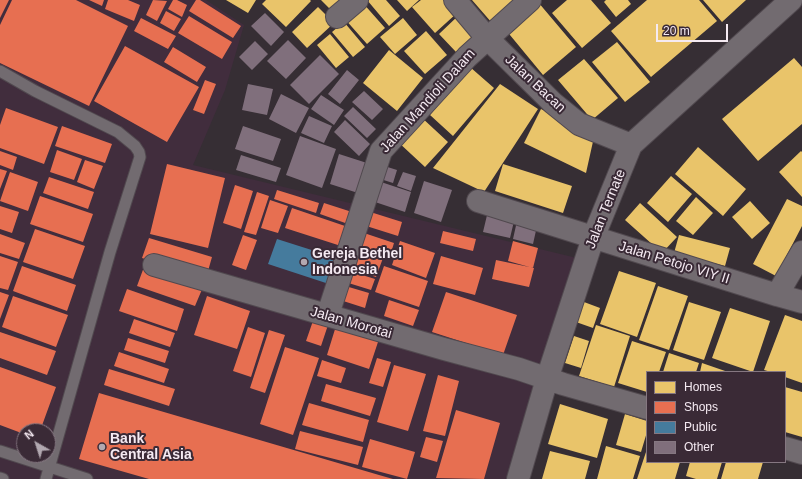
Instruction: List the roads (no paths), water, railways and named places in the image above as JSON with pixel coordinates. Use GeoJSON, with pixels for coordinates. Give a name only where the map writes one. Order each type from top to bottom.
{"type":"FeatureCollection","features":[{"type":"Feature","properties":{"kind":"street"},"geometry":{"type":"LineString","coordinates":[[337,17],[357,0]]}},
{"type":"Feature","properties":{"kind":"street","name":"Jalan Bacan"},"geometry":{"type":"LineString","coordinates":[[455,0],[487,38],[553,103],[579,124],[631,145]]}},
{"type":"Feature","properties":{"kind":"street","name":"Jalan Mandioli Dalam"},"geometry":{"type":"LineString","coordinates":[[331,305],[380,151],[467,57],[530,0]]}},
{"type":"Feature","properties":{"kind":"street","name":"Jalan Ternate"},"geometry":{"type":"LineString","coordinates":[[518,479],[547,379],[593,238],[631,145],[791,0]]}},
{"type":"Feature","properties":{"kind":"street","name":"Jalan Petojo VIY II"},"geometry":{"type":"LineString","coordinates":[[478,201],[802,302]]}},
{"type":"Feature","properties":{"kind":"street"},"geometry":{"type":"LineString","coordinates":[[777,295],[802,252]]}},
{"type":"Feature","properties":{"kind":"street","name":"Jalan Morotai"},"geometry":{"type":"LineString","coordinates":[[154,265],[422,343],[519,369],[547,379],[646,408]]}},
{"type":"Feature","properties":{"kind":"street"},"geometry":{"type":"LineString","coordinates":[[786,448],[802,453]]}},
{"type":"Feature","properties":{"kind":"lane"},"geometry":{"type":"LineString","coordinates":[[0,71],[118,132],[135,146],[140,157],[110,252],[46,479]]}},
{"type":"Feature","properties":{"kind":"lane"},"geometry":{"type":"LineString","coordinates":[[0,451],[87,479]]}},
{"type":"Feature","properties":{"kind":"place","name":"Gereja Bethel Indonesia"},"geometry":{"type":"Point","coordinates":[304,262]}},
{"type":"Feature","properties":{"kind":"place","name":"Bank Central Asia"},"geometry":{"type":"Point","coordinates":[102,447]}}]}
